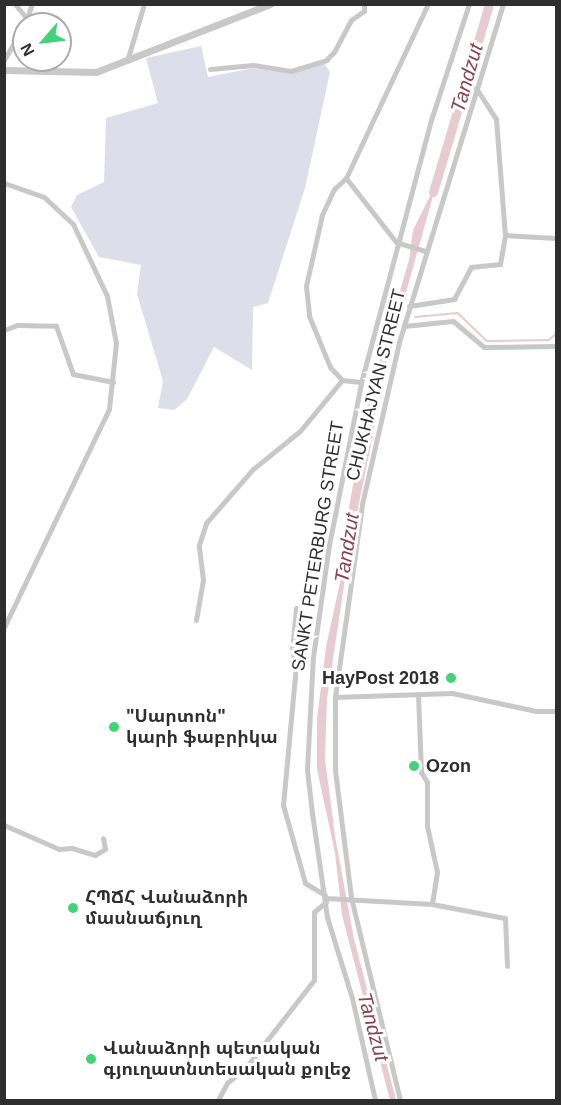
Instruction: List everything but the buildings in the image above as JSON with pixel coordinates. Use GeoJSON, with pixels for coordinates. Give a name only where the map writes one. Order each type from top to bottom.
{"type":"FeatureCollection","features":[{"type":"Feature","properties":{"kind":"street"},"geometry":{"type":"LineString","coordinates":[[127,61],[144,4]]}},
{"type":"Feature","properties":{"kind":"street"},"geometry":{"type":"LineString","coordinates":[[4,70],[96,72],[270,4]]}},
{"type":"Feature","properties":{"kind":"street"},"geometry":{"type":"LineString","coordinates":[[210,69],[253,65],[291,71],[326,60],[351,20],[364,11],[364,4]]}},
{"type":"Feature","properties":{"kind":"street"},"geometry":{"type":"LineString","coordinates":[[361,382],[342,380],[330,367],[315,335],[306,286],[322,215],[334,189],[346,178],[428,4]]}},
{"type":"Feature","properties":{"kind":"street","name":"SANKT PETERBURG STREET"},"geometry":{"type":"LineString","coordinates":[[375,1101],[325,898],[308,770],[313,657],[329,545],[361,382],[396,242],[469,4]]}},
{"type":"Feature","properties":{"kind":"street","name":"CHUKHAJYAN STREET"},"geometry":{"type":"LineString","coordinates":[[400,1101],[349,897],[335,770],[335,698],[362,504],[404,326],[423,250],[503,4]]}},
{"type":"Feature","properties":{"kind":"street"},"geometry":{"type":"LineString","coordinates":[[4,60],[12,46]]}},
{"type":"Feature","properties":{"kind":"street"},"geometry":{"type":"LineString","coordinates":[[409,306],[454,299],[471,267],[500,264],[506,235],[496,119],[476,88]]}},
{"type":"Feature","properties":{"kind":"street"},"geometry":{"type":"LineString","coordinates":[[346,178],[396,242],[423,250]]}},
{"type":"Feature","properties":{"kind":"street"},"geometry":{"type":"LineString","coordinates":[[4,183],[44,197],[73,224],[107,296],[116,343],[109,409],[4,627]]}},
{"type":"Feature","properties":{"kind":"street"},"geometry":{"type":"LineString","coordinates":[[506,235],[556,238]]}},
{"type":"Feature","properties":{"kind":"street"},"geometry":{"type":"LineString","coordinates":[[404,326],[444,320],[458,324],[484,347],[556,346]]}},
{"type":"Feature","properties":{"kind":"street"},"geometry":{"type":"LineString","coordinates":[[4,330],[17,325],[56,326],[73,374],[113,382]]}},
{"type":"Feature","properties":{"kind":"street"},"geometry":{"type":"LineString","coordinates":[[196,620],[203,580],[199,545],[206,523],[253,469],[300,431],[342,380]]}},
{"type":"Feature","properties":{"kind":"street"},"geometry":{"type":"LineString","coordinates":[[296,608],[292,650],[296,665],[283,805],[305,883],[325,898],[349,897],[432,904],[505,918],[507,966]]}},
{"type":"Feature","properties":{"kind":"street"},"geometry":{"type":"LineString","coordinates":[[335,698],[452,693],[537,711],[556,711]]}},
{"type":"Feature","properties":{"kind":"street"},"geometry":{"type":"LineString","coordinates":[[418,694],[421,772],[427,782],[427,826],[437,872],[432,904]]}},
{"type":"Feature","properties":{"kind":"street"},"geometry":{"type":"LineString","coordinates":[[4,825],[59,849],[72,848],[95,855],[105,849],[103,838]]}},
{"type":"Feature","properties":{"kind":"street"},"geometry":{"type":"LineString","coordinates":[[218,1101],[227,1083],[247,1066],[314,980],[314,912],[325,898]]}},
{"type":"Feature","properties":{"kind":"shaded area"},"geometry":{"type":"Polygon","coordinates":[[[201,46],[208,77],[253,68],[292,74],[324,63],[330,72],[305,188],[268,303],[253,307],[252,370],[214,347],[187,399],[174,410],[158,408],[163,381],[137,294],[141,265],[99,257],[71,207],[77,195],[104,182],[106,118],[158,103],[146,58],[201,46]]]}},
{"type":"Feature","properties":{"kind":"water"},"geometry":{"type":"Polygon","coordinates":[[[437,182],[375,403],[375,425],[349,552],[327,699],[325,759],[335,836],[354,939],[396,1100],[390,1100],[342,915],[335,853],[317,769],[317,719],[326,647],[342,573],[346,524],[368,401],[409,260],[413,230],[437,182]]]}},
{"type":"Feature","properties":{"kind":"waterway","name":"Tandzut"},"geometry":{"type":"LineString","coordinates":[[433,192],[489,4]]}},
{"type":"Feature","properties":{"kind":"waterway"},"geometry":{"type":"LineString","coordinates":[[415,317],[458,313],[487,341],[549,340],[556,334]]}},
{"type":"Feature","properties":{"kind":"place","name":"HayPost 2018"},"geometry":{"type":"Point","coordinates":[451,678]}},
{"type":"Feature","properties":{"kind":"place","name":"\"Սարտոն\" կարի ֆաբրիկա"},"geometry":{"type":"Point","coordinates":[114,727]}},
{"type":"Feature","properties":{"kind":"place","name":"Ozon"},"geometry":{"type":"Point","coordinates":[414,766]}},
{"type":"Feature","properties":{"kind":"place","name":"ՀՊՃՀ Վանաձորի մասնաճյուղ"},"geometry":{"type":"Point","coordinates":[73,908]}},
{"type":"Feature","properties":{"kind":"place","name":"Վանաձորի պետական գյուղատնտեսական քոլեջ"},"geometry":{"type":"Point","coordinates":[91,1059]}}]}
